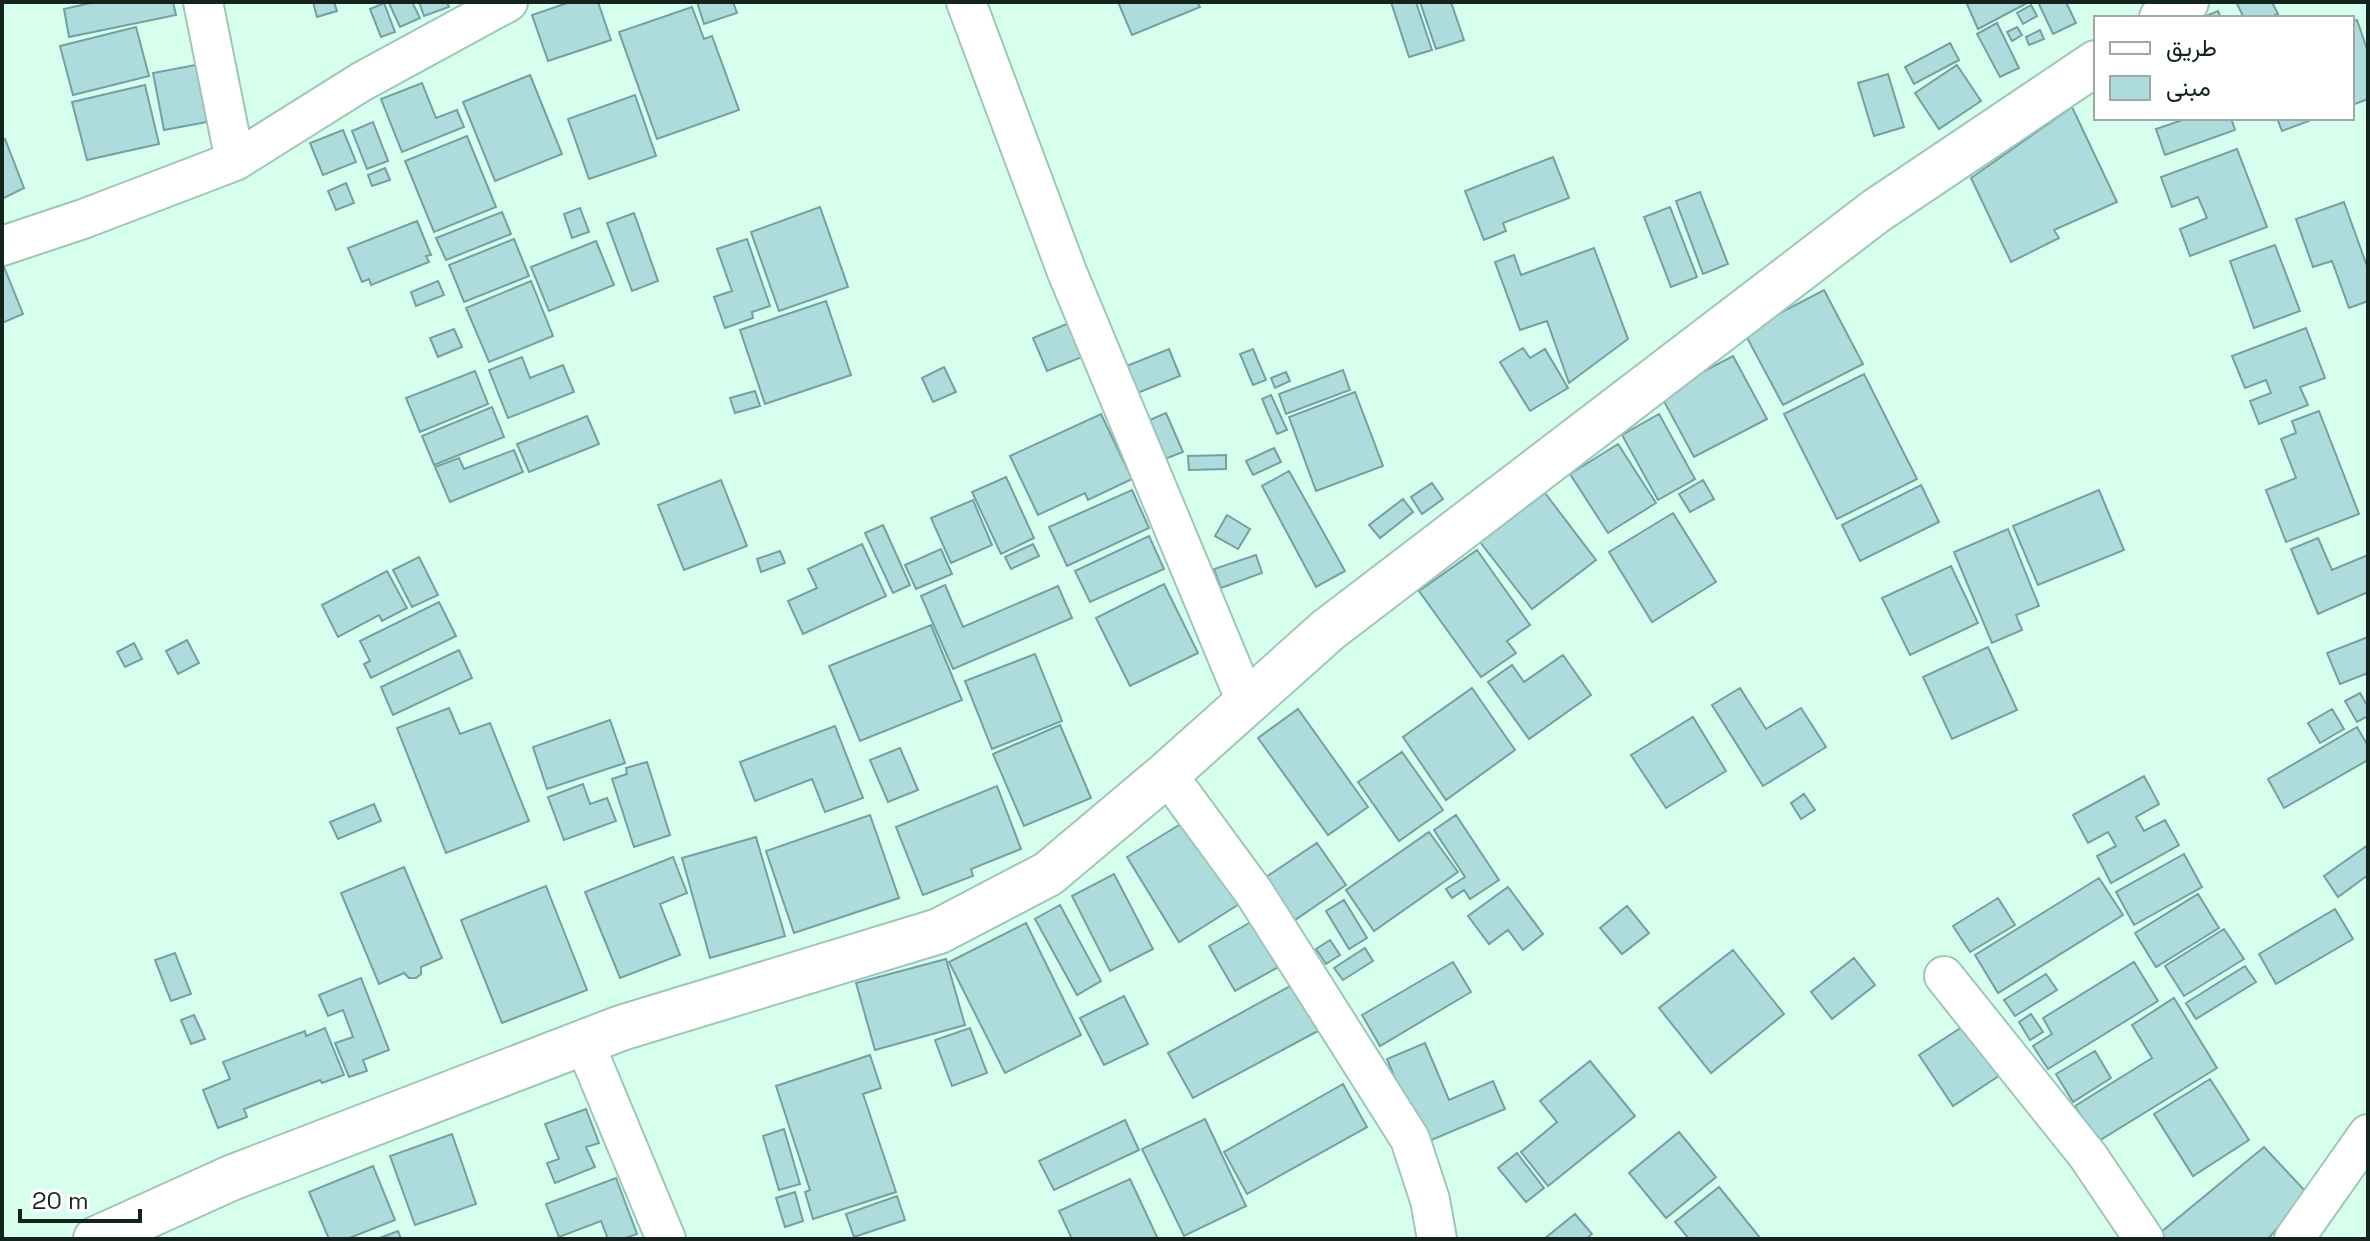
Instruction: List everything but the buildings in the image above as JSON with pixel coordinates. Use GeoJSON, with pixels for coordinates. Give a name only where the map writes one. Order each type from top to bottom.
{"type":"FeatureCollection","features":[{"type":"Feature","properties":{"kind":"street"},"geometry":{"type":"LineString","coordinates":[[203,2],[235,161]]}},
{"type":"Feature","properties":{"kind":"street"},"geometry":{"type":"LineString","coordinates":[[2,246],[235,161],[361,82],[508,2]]}},
{"type":"Feature","properties":{"kind":"street"},"geometry":{"type":"LineString","coordinates":[[966,2],[1067,272],[1247,704]]}},
{"type":"Feature","properties":{"kind":"street"},"geometry":{"type":"LineString","coordinates":[[2165,16],[2186,2]]}},
{"type":"Feature","properties":{"kind":"street"},"geometry":{"type":"LineString","coordinates":[[96,1239],[231,1178],[621,1028],[939,931],[1048,874],[1167,774],[1328,630],[1876,211],[2094,64]]}},
{"type":"Feature","properties":{"kind":"street"},"geometry":{"type":"LineString","coordinates":[[1167,774],[1255,894],[1410,1139],[1430,1200],[1437,1239]]}},
{"type":"Feature","properties":{"kind":"street"},"geometry":{"type":"LineString","coordinates":[[1944,976],[2088,1156],[2144,1239]]}},
{"type":"Feature","properties":{"kind":"street"},"geometry":{"type":"LineString","coordinates":[[584,1042],[666,1239]]}},
{"type":"Feature","properties":{"kind":"street"},"geometry":{"type":"LineString","coordinates":[[2294,1239],[2368,1134]]}}]}
